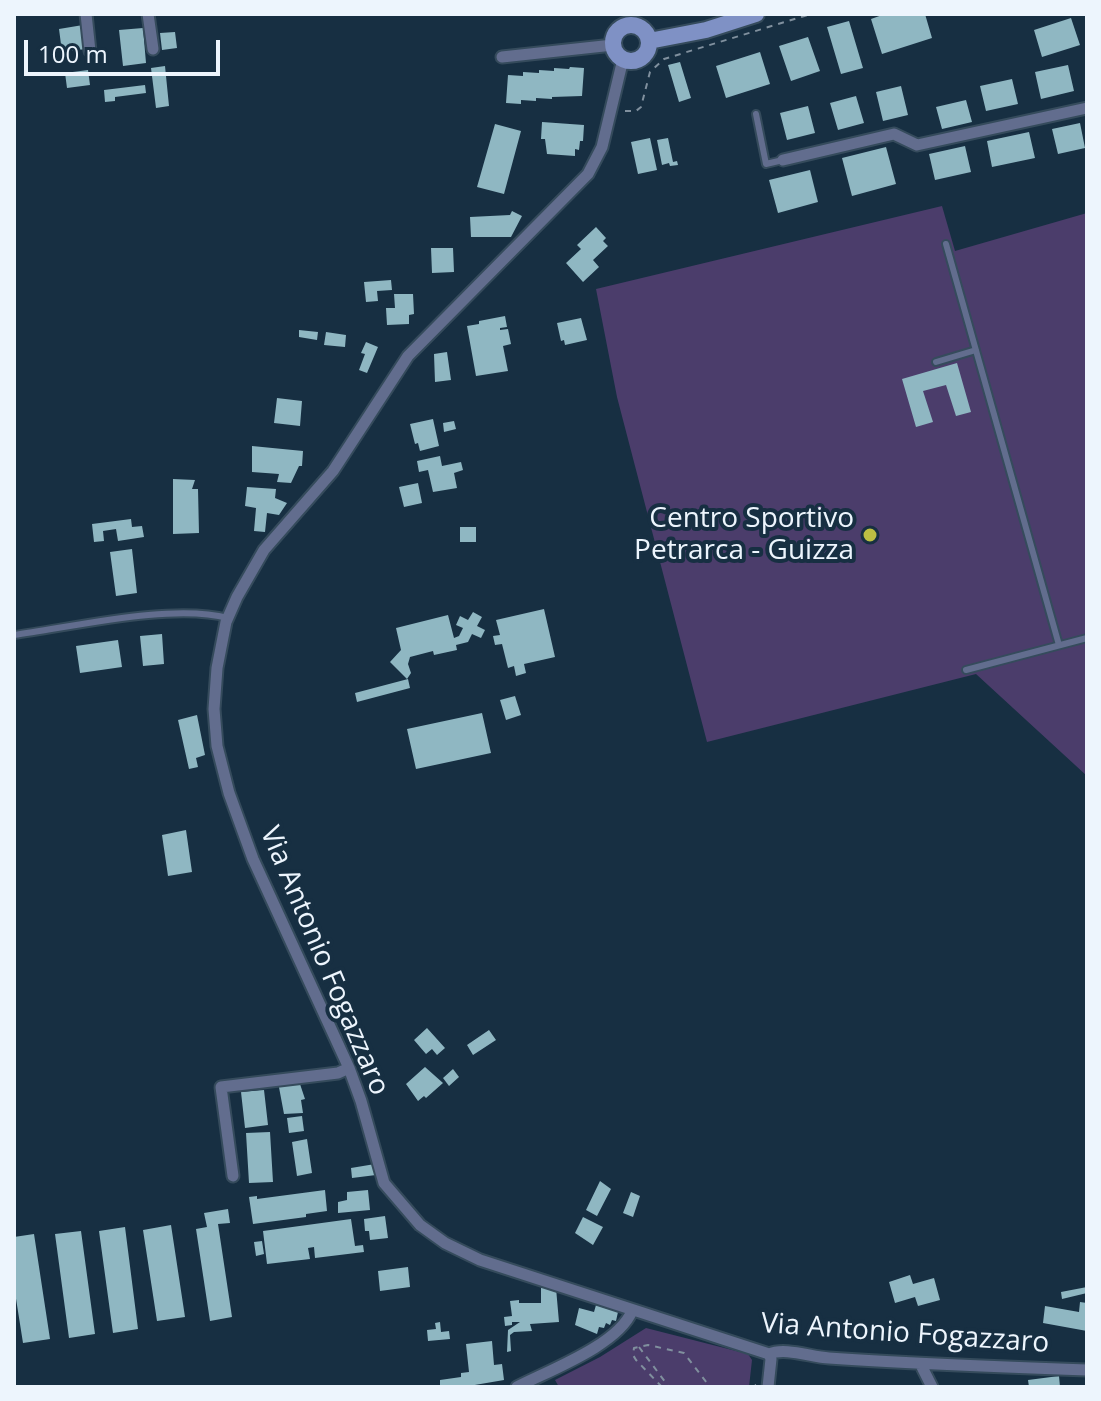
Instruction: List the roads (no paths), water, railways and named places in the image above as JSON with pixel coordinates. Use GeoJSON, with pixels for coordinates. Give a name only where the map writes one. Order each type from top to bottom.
{"type":"FeatureCollection","features":[{"type":"Feature","properties":{"kind":"street"},"geometry":{"type":"LineString","coordinates":[[86,14],[90,51]]}},
{"type":"Feature","properties":{"kind":"street"},"geometry":{"type":"LineString","coordinates":[[148,14],[153,49]]}},
{"type":"Feature","properties":{"kind":"street"},"geometry":{"type":"LineString","coordinates":[[649,41],[706,30],[756,14]]}},
{"type":"Feature","properties":{"kind":"street"},"geometry":{"type":"LineString","coordinates":[[502,57],[618,52],[633,61],[647,50],[649,41],[640,27],[623,20],[614,35],[618,52]]}},
{"type":"Feature","properties":{"kind":"street","name":"Via Antonio Fogazzaro"},"geometry":{"type":"LineString","coordinates":[[618,52],[602,147],[588,174],[408,356],[333,471],[264,550],[244,583],[228,618],[217,668],[214,709],[217,746],[229,793],[253,859],[349,1068],[384,1183],[420,1225],[445,1243],[480,1260],[769,1354],[779,1351],[814,1357],[921,1365],[1087,1370]]}},
{"type":"Feature","properties":{"kind":"street"},"geometry":{"type":"LineString","coordinates":[[783,160],[894,134],[917,145],[1087,108]]}},
{"type":"Feature","properties":{"kind":"street"},"geometry":{"type":"LineString","coordinates":[[233,1176],[221,1087],[338,1073],[349,1068]]}},
{"type":"Feature","properties":{"kind":"street"},"geometry":{"type":"LineString","coordinates":[[517,1387],[609,1340],[621,1331],[632,1311]]}},
{"type":"Feature","properties":{"kind":"street"},"geometry":{"type":"LineString","coordinates":[[763,1386],[771,1359],[769,1354]]}},
{"type":"Feature","properties":{"kind":"street"},"geometry":{"type":"LineString","coordinates":[[921,1365],[932,1387]]}},
{"type":"Feature","properties":{"kind":"lane"},"geometry":{"type":"LineString","coordinates":[[756,114],[766,164],[783,160]]}},
{"type":"Feature","properties":{"kind":"lane"},"geometry":{"type":"LineString","coordinates":[[946,244],[1059,645]]}},
{"type":"Feature","properties":{"kind":"lane"},"geometry":{"type":"LineString","coordinates":[[936,362],[976,350]]}},
{"type":"Feature","properties":{"kind":"lane"},"geometry":{"type":"LineString","coordinates":[[14,635],[150,615],[209,613],[228,618]]}},
{"type":"Feature","properties":{"kind":"lane"},"geometry":{"type":"LineString","coordinates":[[966,670],[1087,638]]}},
{"type":"Feature","properties":{"kind":"place","name":"Centro Sportivo Petrarca - Guizza"},"geometry":{"type":"Point","coordinates":[870,535]}}]}
